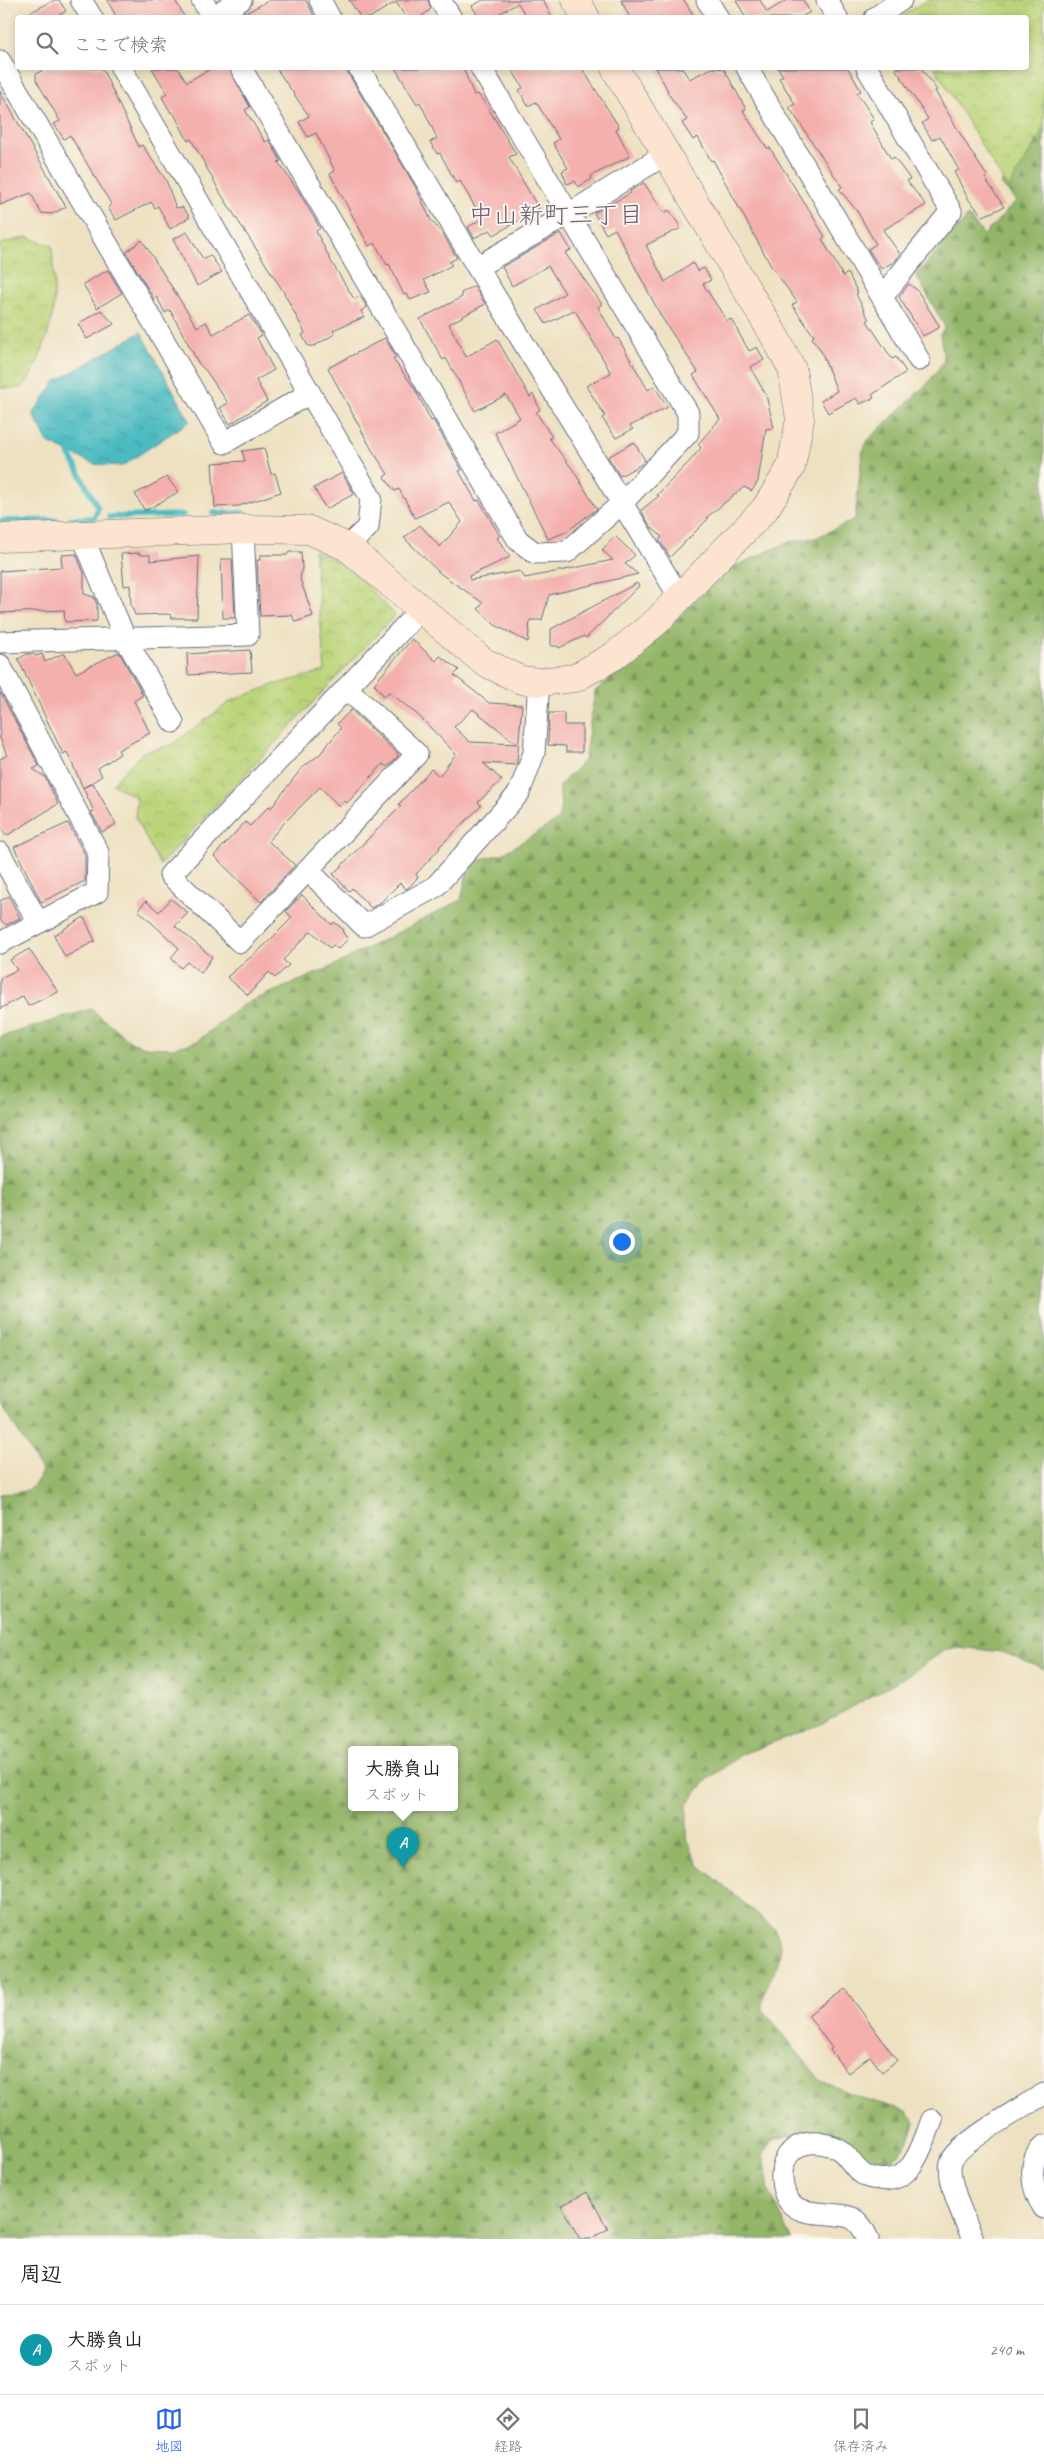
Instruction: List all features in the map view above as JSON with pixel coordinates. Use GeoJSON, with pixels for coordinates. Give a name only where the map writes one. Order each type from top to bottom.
{"type":"FeatureCollection","features":[{"type":"Feature","properties":{"kind":"street"},"geometry":{"type":"LineString","coordinates":[[82,0],[90,15]]}},
{"type":"Feature","properties":{"kind":"street"},"geometry":{"type":"LineString","coordinates":[[202,0],[211,15]]}},
{"type":"Feature","properties":{"kind":"street"},"geometry":{"type":"LineString","coordinates":[[215,15],[241,0]]}},
{"type":"Feature","properties":{"kind":"street"},"geometry":{"type":"LineString","coordinates":[[320,0],[328,15]]}},
{"type":"Feature","properties":{"kind":"street"},"geometry":{"type":"LineString","coordinates":[[440,0],[449,15]]}},
{"type":"Feature","properties":{"kind":"street"},"geometry":{"type":"LineString","coordinates":[[576,0],[584,15]]}},
{"type":"Feature","properties":{"kind":"street"},"geometry":{"type":"LineString","coordinates":[[707,0],[716,15]]}},
{"type":"Feature","properties":{"kind":"street"},"geometry":{"type":"LineString","coordinates":[[827,0],[835,15]]}},
{"type":"Feature","properties":{"kind":"street"},"geometry":{"type":"LineString","coordinates":[[879,15],[901,0]]}},
{"type":"Feature","properties":{"kind":"street"},"geometry":{"type":"LineString","coordinates":[[0,61],[224,443],[310,393]]}},
{"type":"Feature","properties":{"kind":"street"},"geometry":{"type":"LineString","coordinates":[[122,70],[371,498],[368,527],[347,547]]}},
{"type":"Feature","properties":{"kind":"street"},"geometry":{"type":"LineString","coordinates":[[242,70],[518,540],[535,553],[567,552],[622,503],[688,433],[688,413],[482,70]]}},
{"type":"Feature","properties":{"kind":"street"},"geometry":{"type":"LineString","coordinates":[[360,70],[477,267],[679,596]]}},
{"type":"Feature","properties":{"kind":"street"},"geometry":{"type":"LineString","coordinates":[[0,538],[243,530],[309,530],[347,547],[484,662],[521,680],[538,682],[575,678],[614,656],[656,622],[765,509],[791,467],[800,419],[792,370],[775,337],[616,70]]}},
{"type":"Feature","properties":{"kind":"street"},"geometry":{"type":"LineString","coordinates":[[748,70],[919,360]]}},
{"type":"Feature","properties":{"kind":"street"},"geometry":{"type":"LineString","coordinates":[[868,70],[951,211],[882,297]]}},
{"type":"Feature","properties":{"kind":"street"},"geometry":{"type":"LineString","coordinates":[[477,267],[569,214],[666,154]]}},
{"type":"Feature","properties":{"kind":"street"},"geometry":{"type":"LineString","coordinates":[[0,642],[248,635],[243,530]]}},
{"type":"Feature","properties":{"kind":"street"},"geometry":{"type":"LineString","coordinates":[[82,535],[125,638],[173,722]]}},
{"type":"Feature","properties":{"kind":"street"},"geometry":{"type":"LineString","coordinates":[[346,688],[417,754],[240,942],[170,875],[420,608]]}},
{"type":"Feature","properties":{"kind":"street"},"geometry":{"type":"LineString","coordinates":[[0,665],[98,852],[97,892],[0,943]]}},
{"type":"Feature","properties":{"kind":"street"},"geometry":{"type":"LineString","coordinates":[[308,870],[364,926],[435,887],[519,793],[534,753],[538,682]]}},
{"type":"Feature","properties":{"kind":"street"},"geometry":{"type":"LineString","coordinates":[[0,853],[38,922]]}},
{"type":"Feature","properties":{"kind":"street"},"geometry":{"type":"LineString","coordinates":[[973,2239],[952,2182],[951,2162],[961,2147],[1044,2094]]}},
{"type":"Feature","properties":{"kind":"street"},"geometry":{"type":"LineString","coordinates":[[868,2239],[863,2227],[851,2217],[814,2214],[794,2207],[782,2190],[781,2171],[788,2154],[799,2145],[818,2143],[843,2151],[864,2176],[884,2180],[902,2174],[916,2162],[932,2120]]}},
{"type":"Feature","properties":{"kind":"street"},"geometry":{"type":"LineString","coordinates":[[1044,2146],[1038,2151],[1032,2178],[1044,2208]]}},
{"type":"Feature","properties":{"kind":"green space"},"geometry":{"type":"Polygon","coordinates":[[[928,0],[1044,0],[1044,128],[1008,189],[936,70],[1029,70],[1029,15],[903,15],[928,0]]]}},
{"type":"Feature","properties":{"kind":"green space"},"geometry":{"type":"Polygon","coordinates":[[[1044,87],[1044,1669],[1002,1652],[958,1647],[945,1650],[907,1676],[824,1723],[740,1755],[705,1782],[687,1804],[687,1838],[698,1864],[775,1929],[780,1952],[767,1986],[762,2008],[821,2081],[865,2099],[906,2111],[915,2122],[909,2140],[905,2147],[893,2158],[867,2164],[843,2140],[801,2132],[772,2140],[764,2152],[769,2191],[792,2239],[0,2239],[0,1494],[21,1492],[31,1488],[39,1479],[42,1471],[0,1402],[0,1037],[91,1009],[131,1042],[145,1047],[174,1048],[196,1042],[244,1004],[327,969],[461,900],[467,873],[474,861],[502,854],[558,820],[561,807],[559,786],[584,761],[595,691],[660,636],[723,572],[788,542],[816,538],[855,519],[862,453],[868,440],[928,383],[944,361],[940,334],[945,327],[916,275],[968,216],[984,235],[1016,201],[1001,184],[1044,87]]]}},
{"type":"Feature","properties":{"kind":"green space"},"geometry":{"type":"Polygon","coordinates":[[[27,237],[52,246],[53,309],[44,346],[28,381],[22,388],[0,388],[0,244],[27,237]]]}},
{"type":"Feature","properties":{"kind":"green space"},"geometry":{"type":"Polygon","coordinates":[[[314,550],[349,567],[395,615],[160,865],[135,817],[137,798],[112,784],[143,752],[171,745],[231,701],[273,685],[325,671],[314,550]]]}},
{"type":"Feature","properties":{"kind":"water"},"geometry":{"type":"Polygon","coordinates":[[[141,332],[190,421],[122,466],[94,464],[48,443],[33,414],[55,382],[141,332]]]}},
{"type":"Feature","properties":{"kind":"building"},"geometry":{"type":"Polygon","coordinates":[[[55,0],[59,0],[66,11],[59,15],[25,15],[55,0]]]}},
{"type":"Feature","properties":{"kind":"building"},"geometry":{"type":"Polygon","coordinates":[[[107,0],[175,0],[183,15],[115,15],[107,0]]]}},
{"type":"Feature","properties":{"kind":"building"},"geometry":{"type":"Polygon","coordinates":[[[270,0],[306,0],[314,15],[242,15],[270,0]]]}},
{"type":"Feature","properties":{"kind":"building"},"geometry":{"type":"Polygon","coordinates":[[[349,0],[428,0],[431,9],[423,15],[404,15],[396,2],[374,15],[359,15],[349,0]]]}},
{"type":"Feature","properties":{"kind":"building"},"geometry":{"type":"Polygon","coordinates":[[[483,0],[543,0],[550,15],[525,15],[518,3],[497,15],[477,15],[472,6],[483,0]]]}},
{"type":"Feature","properties":{"kind":"building"},"geometry":{"type":"Polygon","coordinates":[[[621,0],[684,0],[693,15],[628,15],[621,0]]]}},
{"type":"Feature","properties":{"kind":"building"},"geometry":{"type":"Polygon","coordinates":[[[736,0],[760,0],[767,12],[787,0],[803,0],[810,12],[805,15],[744,15],[736,0]]]}},
{"type":"Feature","properties":{"kind":"building"},"geometry":{"type":"Polygon","coordinates":[[[43,70],[103,70],[139,147],[142,145],[166,180],[176,208],[182,207],[190,217],[170,229],[158,206],[155,208],[151,202],[116,220],[108,208],[111,204],[70,135],[64,139],[54,124],[60,121],[36,80],[36,74],[43,70]]]}},
{"type":"Feature","properties":{"kind":"building"},"geometry":{"type":"Polygon","coordinates":[[[153,70],[179,70],[187,82],[208,70],[230,70],[250,107],[245,110],[265,142],[269,140],[281,161],[278,162],[299,192],[320,228],[316,231],[332,263],[354,299],[360,296],[367,307],[361,311],[364,317],[333,330],[335,334],[314,346],[308,346],[302,335],[305,333],[283,291],[221,194],[191,139],[188,141],[173,112],[171,113],[162,97],[167,93],[153,70]]]}},
{"type":"Feature","properties":{"kind":"building"},"geometry":{"type":"Polygon","coordinates":[[[277,70],[346,70],[415,186],[431,220],[442,233],[457,258],[449,262],[452,265],[424,280],[431,292],[410,300],[407,294],[404,295],[389,264],[387,265],[375,243],[369,246],[330,174],[335,171],[316,133],[308,137],[299,122],[309,116],[277,70]]]}},
{"type":"Feature","properties":{"kind":"building"},"geometry":{"type":"Polygon","coordinates":[[[396,70],[464,70],[474,95],[478,94],[488,108],[516,154],[509,157],[539,209],[494,235],[490,230],[474,238],[468,227],[482,219],[460,181],[456,183],[440,153],[437,154],[430,142],[437,138],[420,102],[417,104],[396,70]]]}},
{"type":"Feature","properties":{"kind":"building"},"geometry":{"type":"Polygon","coordinates":[[[512,70],[583,70],[619,127],[616,129],[630,156],[591,176],[592,179],[578,187],[575,181],[567,184],[562,171],[568,168],[553,143],[559,139],[536,102],[528,106],[519,90],[523,88],[512,70]]]}},
{"type":"Feature","properties":{"kind":"building"},"geometry":{"type":"Polygon","coordinates":[[[657,70],[683,70],[689,79],[708,70],[725,70],[746,109],[743,111],[767,148],[770,148],[815,220],[825,237],[822,239],[843,276],[848,273],[869,320],[867,321],[892,359],[896,357],[906,372],[872,395],[874,398],[860,404],[856,398],[828,413],[821,401],[837,391],[821,351],[812,338],[814,336],[792,305],[797,302],[771,266],[713,160],[711,161],[698,137],[693,140],[682,123],[687,120],[657,70]]]}},
{"type":"Feature","properties":{"kind":"building"},"geometry":{"type":"Polygon","coordinates":[[[779,70],[849,70],[861,91],[857,93],[874,119],[870,122],[891,159],[894,157],[910,179],[907,181],[926,205],[883,230],[900,254],[895,261],[881,269],[868,249],[876,244],[857,211],[839,189],[842,187],[789,107],[795,104],[779,78],[783,76],[779,70]]]}},
{"type":"Feature","properties":{"kind":"building"},"geometry":{"type":"Polygon","coordinates":[[[896,70],[922,70],[937,90],[935,91],[987,176],[985,178],[1004,207],[983,216],[969,200],[954,172],[959,170],[940,136],[932,140],[922,123],[928,119],[896,70]]]}},
{"type":"Feature","properties":{"kind":"building"},"geometry":{"type":"Polygon","coordinates":[[[0,91],[66,207],[52,214],[41,213],[31,193],[0,205],[0,91]]]}},
{"type":"Feature","properties":{"kind":"building"},"geometry":{"type":"Polygon","coordinates":[[[644,183],[664,213],[669,210],[681,228],[646,245],[665,282],[693,263],[697,271],[704,268],[711,280],[703,284],[727,321],[731,319],[749,351],[757,347],[764,360],[750,367],[766,395],[774,428],[766,429],[758,481],[752,491],[744,487],[707,517],[708,519],[670,557],[659,540],[662,537],[650,526],[641,510],[659,496],[657,495],[690,461],[701,448],[698,444],[720,419],[693,375],[698,372],[662,318],[615,229],[606,234],[594,213],[631,193],[630,191],[644,183]]]}},
{"type":"Feature","properties":{"kind":"building"},"geometry":{"type":"Polygon","coordinates":[[[187,232],[203,259],[210,255],[222,272],[197,286],[173,239],[187,232]]]}},
{"type":"Feature","properties":{"kind":"building"},"geometry":{"type":"Polygon","coordinates":[[[561,233],[571,250],[565,253],[602,304],[598,307],[616,339],[618,338],[648,390],[654,386],[668,407],[630,426],[633,429],[616,438],[602,418],[605,416],[586,386],[611,373],[576,312],[574,310],[546,324],[537,310],[565,293],[548,266],[512,286],[502,267],[561,233]]]}},
{"type":"Feature","properties":{"kind":"building"},"geometry":{"type":"Polygon","coordinates":[[[142,240],[197,327],[206,322],[213,334],[249,315],[262,335],[257,338],[274,370],[256,380],[267,401],[230,424],[220,408],[228,403],[199,364],[170,310],[165,313],[157,297],[154,299],[126,252],[142,240]]]}},
{"type":"Feature","properties":{"kind":"building"},"geometry":{"type":"Polygon","coordinates":[[[108,270],[122,293],[97,308],[83,284],[108,270]]]}},
{"type":"Feature","properties":{"kind":"building"},"geometry":{"type":"Polygon","coordinates":[[[909,284],[917,290],[940,327],[923,336],[899,297],[909,284]]]}},
{"type":"Feature","properties":{"kind":"building"},"geometry":{"type":"Polygon","coordinates":[[[474,286],[485,304],[449,324],[466,357],[497,339],[530,397],[533,394],[540,410],[536,412],[552,437],[549,438],[573,470],[597,509],[566,532],[548,539],[495,433],[520,418],[506,395],[475,411],[446,358],[443,360],[420,319],[462,297],[461,293],[474,286]]]}},
{"type":"Feature","properties":{"kind":"building"},"geometry":{"type":"Polygon","coordinates":[[[101,310],[114,324],[87,339],[78,324],[101,310]]]}},
{"type":"Feature","properties":{"kind":"building"},"geometry":{"type":"Polygon","coordinates":[[[385,338],[396,357],[393,359],[415,389],[431,421],[433,420],[462,470],[459,471],[476,501],[479,500],[500,536],[497,538],[510,557],[469,576],[470,580],[520,571],[525,578],[613,560],[602,550],[615,536],[635,555],[625,564],[638,574],[549,595],[542,620],[530,620],[528,642],[495,625],[478,609],[483,603],[441,574],[404,538],[420,525],[440,547],[462,522],[449,502],[415,518],[399,489],[395,491],[384,477],[388,474],[372,450],[328,368],[385,338]]]}},
{"type":"Feature","properties":{"kind":"building"},"geometry":{"type":"Polygon","coordinates":[[[634,442],[645,460],[640,465],[620,476],[608,457],[634,442]]]}},
{"type":"Feature","properties":{"kind":"building"},"geometry":{"type":"Polygon","coordinates":[[[264,448],[271,474],[275,473],[281,492],[239,506],[215,507],[212,463],[245,461],[242,451],[264,448]]]}},
{"type":"Feature","properties":{"kind":"building"},"geometry":{"type":"Polygon","coordinates":[[[342,473],[354,494],[326,509],[314,488],[342,473]]]}},
{"type":"Feature","properties":{"kind":"building"},"geometry":{"type":"Polygon","coordinates":[[[167,477],[178,492],[145,511],[135,494],[167,477]]]}},
{"type":"Feature","properties":{"kind":"building"},"geometry":{"type":"Polygon","coordinates":[[[289,552],[301,552],[302,568],[300,579],[313,616],[295,622],[292,615],[260,616],[257,560],[260,560],[260,555],[287,555],[289,552]]]}},
{"type":"Feature","properties":{"kind":"building"},"geometry":{"type":"Polygon","coordinates":[[[140,553],[140,555],[150,555],[150,561],[199,556],[197,618],[172,618],[168,614],[135,615],[131,605],[130,585],[124,586],[121,554],[140,553]]]}},
{"type":"Feature","properties":{"kind":"building"},"geometry":{"type":"Polygon","coordinates":[[[76,554],[84,573],[84,594],[94,597],[97,604],[97,621],[65,622],[64,610],[0,613],[0,571],[62,567],[61,555],[76,554]]]}},
{"type":"Feature","properties":{"kind":"building"},"geometry":{"type":"Polygon","coordinates":[[[221,559],[232,559],[235,618],[223,618],[221,559]]]}},
{"type":"Feature","properties":{"kind":"building"},"geometry":{"type":"Polygon","coordinates":[[[637,583],[639,586],[586,638],[584,636],[559,648],[558,646],[551,646],[551,629],[637,583]]]}},
{"type":"Feature","properties":{"kind":"building"},"geometry":{"type":"Polygon","coordinates":[[[412,639],[436,661],[440,656],[459,670],[454,675],[489,703],[522,705],[516,765],[483,763],[502,780],[478,802],[481,806],[439,847],[416,874],[418,877],[408,888],[406,889],[400,883],[381,902],[371,908],[352,888],[349,891],[333,874],[401,806],[399,804],[431,769],[439,776],[456,754],[419,716],[389,692],[384,696],[374,684],[412,639]],[[473,709],[454,727],[470,742],[517,744],[473,709]]]}},
{"type":"Feature","properties":{"kind":"building"},"geometry":{"type":"Polygon","coordinates":[[[250,650],[252,672],[188,675],[187,654],[250,650]]]}},
{"type":"Feature","properties":{"kind":"building"},"geometry":{"type":"Polygon","coordinates":[[[119,652],[143,695],[134,701],[150,733],[118,750],[120,754],[98,768],[102,776],[83,788],[67,752],[63,754],[18,659],[27,654],[36,656],[42,654],[45,662],[64,653],[76,673],[119,652]]]}},
{"type":"Feature","properties":{"kind":"building"},"geometry":{"type":"Polygon","coordinates":[[[0,692],[39,766],[33,769],[45,777],[58,804],[8,835],[5,835],[0,825],[0,759],[7,755],[0,738],[0,692]]]}},
{"type":"Feature","properties":{"kind":"building"},"geometry":{"type":"Polygon","coordinates":[[[351,710],[398,756],[387,767],[383,764],[347,803],[344,801],[339,806],[320,787],[285,822],[268,841],[295,865],[261,902],[214,856],[245,822],[250,826],[269,806],[271,808],[301,769],[320,754],[341,728],[337,724],[351,710]]]}},
{"type":"Feature","properties":{"kind":"building"},"geometry":{"type":"Polygon","coordinates":[[[549,713],[564,713],[564,725],[582,725],[582,752],[566,752],[566,746],[548,745],[549,713]]]}},
{"type":"Feature","properties":{"kind":"building"},"geometry":{"type":"Polygon","coordinates":[[[93,783],[116,824],[102,832],[91,812],[94,811],[83,788],[93,783]]]}},
{"type":"Feature","properties":{"kind":"building"},"geometry":{"type":"Polygon","coordinates":[[[68,823],[85,855],[85,881],[41,902],[14,847],[68,823]]]}},
{"type":"Feature","properties":{"kind":"building"},"geometry":{"type":"Polygon","coordinates":[[[302,895],[332,925],[334,922],[344,930],[343,933],[348,939],[338,949],[333,945],[330,948],[311,931],[283,960],[289,965],[275,978],[269,972],[248,995],[227,977],[264,946],[292,918],[286,911],[302,895]]]}},
{"type":"Feature","properties":{"kind":"building"},"geometry":{"type":"Polygon","coordinates":[[[9,896],[20,918],[6,925],[0,920],[0,901],[9,896]]]}},
{"type":"Feature","properties":{"kind":"building"},"geometry":{"type":"Polygon","coordinates":[[[171,899],[188,913],[175,926],[212,957],[201,973],[187,962],[181,968],[171,958],[179,948],[138,910],[146,901],[159,912],[171,899]]]}},
{"type":"Feature","properties":{"kind":"building"},"geometry":{"type":"Polygon","coordinates":[[[84,917],[95,941],[65,957],[54,935],[84,917]]]}},
{"type":"Feature","properties":{"kind":"building"},"geometry":{"type":"Polygon","coordinates":[[[29,949],[58,992],[28,1006],[23,996],[0,1009],[0,978],[17,970],[10,960],[29,949]]]}},
{"type":"Feature","properties":{"kind":"building"},"geometry":{"type":"Polygon","coordinates":[[[845,1989],[897,2060],[882,2072],[870,2056],[848,2073],[830,2050],[832,2048],[808,2015],[845,1989]]]}},
{"type":"Feature","properties":{"kind":"building"},"geometry":{"type":"Polygon","coordinates":[[[587,2192],[608,2229],[590,2239],[580,2239],[561,2206],[587,2192]]]}},
{"type":"Feature","properties":{"kind":"waterway"},"geometry":{"type":"LineString","coordinates":[[69,453],[98,508],[94,518],[70,519]]}},
{"type":"Feature","properties":{"kind":"waterway"},"geometry":{"type":"LineString","coordinates":[[213,513],[243,513]]}},
{"type":"Feature","properties":{"kind":"waterway"},"geometry":{"type":"LineString","coordinates":[[109,517],[183,515]]}},
{"type":"Feature","properties":{"kind":"waterway"},"geometry":{"type":"LineString","coordinates":[[1,521],[57,520]]}},
{"type":"Feature","properties":{"kind":"place","name":"大勝負山"},"geometry":{"type":"Point","coordinates":[403,1868]}},
{"type":"Feature","properties":{"kind":"district","name":"中山新町三丁目"},"geometry":{"type":"Point","coordinates":[556,215]}}]}
